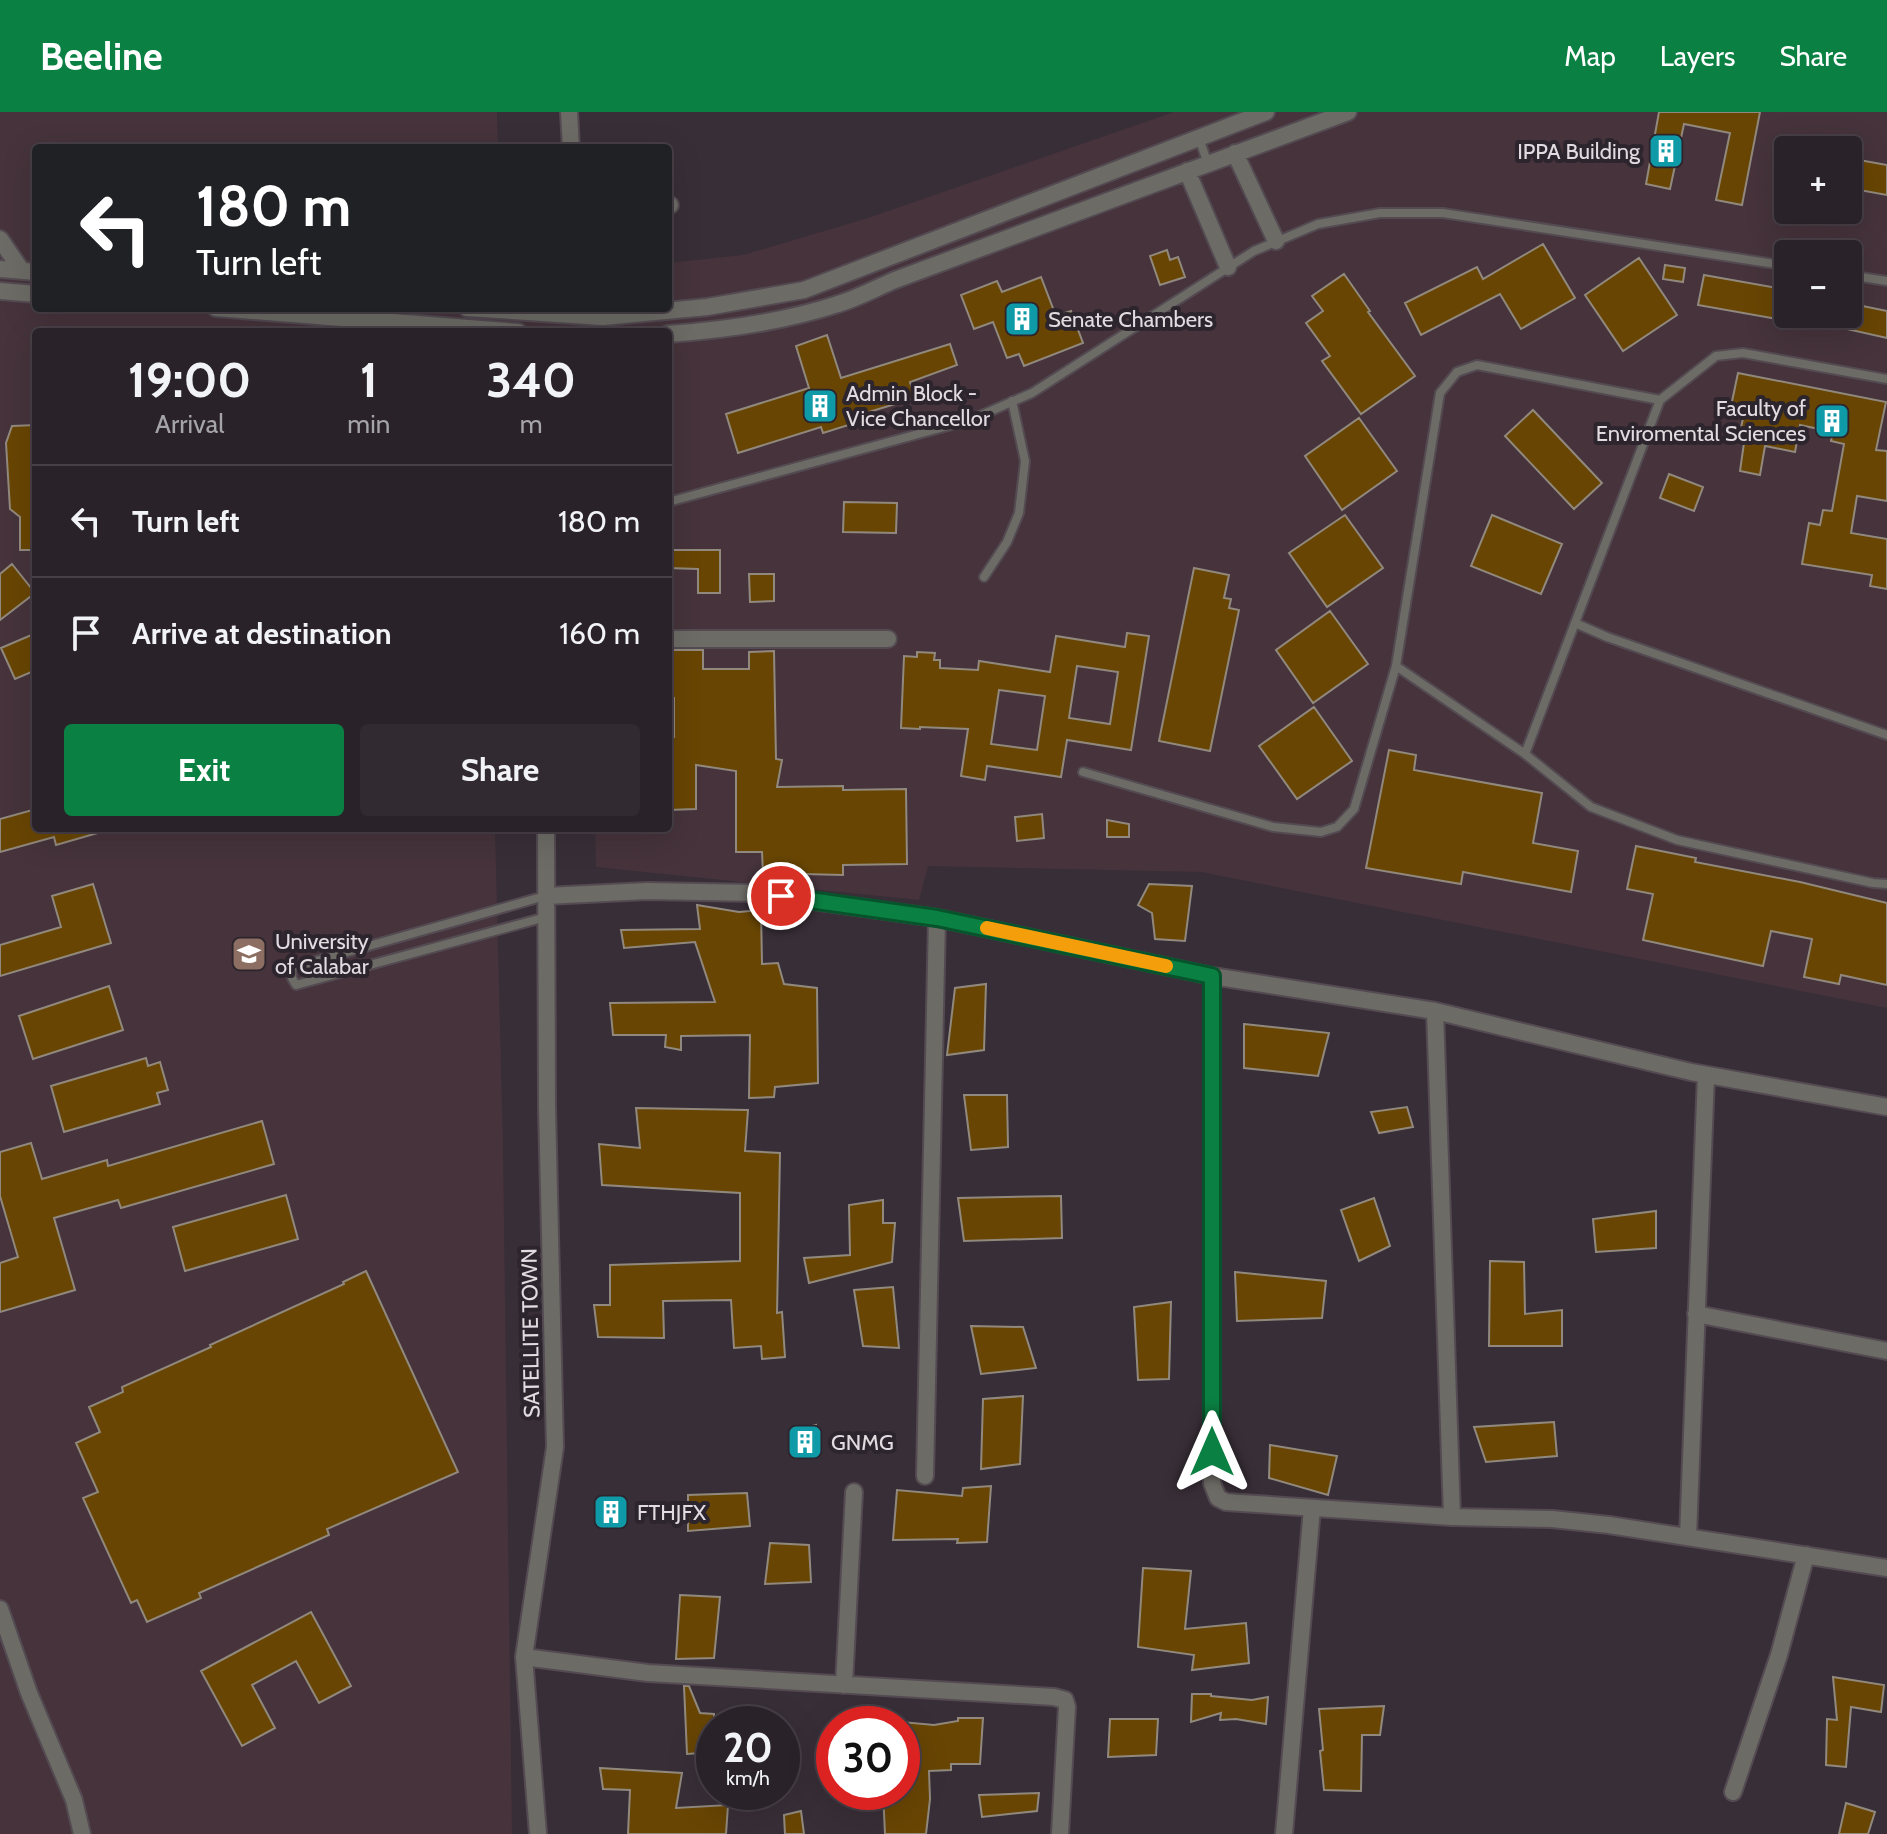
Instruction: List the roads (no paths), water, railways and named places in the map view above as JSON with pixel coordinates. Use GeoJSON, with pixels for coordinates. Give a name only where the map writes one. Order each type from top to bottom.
{"type":"FeatureCollection","features":[{"type":"Feature","properties":{"kind":"street"},"geometry":{"type":"LineString","coordinates":[[569,112],[571,144]]}},
{"type":"Feature","properties":{"kind":"street"},"geometry":{"type":"LineString","coordinates":[[501,312],[602,324],[804,290],[1266,112]]}},
{"type":"Feature","properties":{"kind":"street"},"geometry":{"type":"LineString","coordinates":[[672,334],[779,320],[840,303],[1348,112]]}},
{"type":"Feature","properties":{"kind":"street"},"geometry":{"type":"LineString","coordinates":[[1235,153],[1276,241]]}},
{"type":"Feature","properties":{"kind":"street"},"geometry":{"type":"LineString","coordinates":[[1187,171],[1228,267]]}},
{"type":"Feature","properties":{"kind":"street"},"geometry":{"type":"LineString","coordinates":[[0,239],[29,271]]}},
{"type":"Feature","properties":{"kind":"street"},"geometry":{"type":"LineString","coordinates":[[0,269],[29,271]]}},
{"type":"Feature","properties":{"kind":"street"},"geometry":{"type":"LineString","coordinates":[[0,291],[32,294]]}},
{"type":"Feature","properties":{"kind":"street"},"geometry":{"type":"LineString","coordinates":[[266,312],[468,328]]}},
{"type":"Feature","properties":{"kind":"street"},"geometry":{"type":"LineString","coordinates":[[672,639],[888,639]]}},
{"type":"Feature","properties":{"kind":"street","name":"SATELLITE TOWN"},"geometry":{"type":"LineString","coordinates":[[538,1834],[524,1657],[555,1447],[547,1122],[546,832]]}},
{"type":"Feature","properties":{"kind":"street"},"geometry":{"type":"LineString","coordinates":[[546,896],[647,891],[756,893],[937,918],[1212,976],[1435,1011],[1706,1075],[1887,1107]]}},
{"type":"Feature","properties":{"kind":"street"},"geometry":{"type":"LineString","coordinates":[[925,1476],[937,918]]}},
{"type":"Feature","properties":{"kind":"street"},"geometry":{"type":"LineString","coordinates":[[1212,976],[1212,1483],[1218,1498],[1226,1502],[1452,1517],[1552,1519],[1887,1568]]}},
{"type":"Feature","properties":{"kind":"street"},"geometry":{"type":"LineString","coordinates":[[1435,1011],[1452,1517]]}},
{"type":"Feature","properties":{"kind":"street"},"geometry":{"type":"LineString","coordinates":[[1688,1537],[1706,1075]]}},
{"type":"Feature","properties":{"kind":"street"},"geometry":{"type":"LineString","coordinates":[[1696,1314],[1887,1351]]}},
{"type":"Feature","properties":{"kind":"street"},"geometry":{"type":"LineString","coordinates":[[844,1685],[854,1492]]}},
{"type":"Feature","properties":{"kind":"street"},"geometry":{"type":"LineString","coordinates":[[1284,1834],[1312,1508]]}},
{"type":"Feature","properties":{"kind":"street"},"geometry":{"type":"LineString","coordinates":[[1733,1792],[1779,1655],[1806,1555]]}},
{"type":"Feature","properties":{"kind":"street"},"geometry":{"type":"LineString","coordinates":[[0,1609],[29,1693],[74,1800],[82,1834]]}},
{"type":"Feature","properties":{"kind":"street"},"geometry":{"type":"LineString","coordinates":[[524,1657],[648,1673],[1065,1700],[1060,1834]]}},
{"type":"Feature","properties":{"kind":"lane"},"geometry":{"type":"LineString","coordinates":[[1199,138],[1208,164]]}},
{"type":"Feature","properties":{"kind":"lane"},"geometry":{"type":"LineString","coordinates":[[672,501],[970,420],[1032,393],[1254,251],[1318,224],[1380,213],[1443,213],[1774,264]]}},
{"type":"Feature","properties":{"kind":"lane"},"geometry":{"type":"LineString","coordinates":[[1862,277],[1887,281]]}},
{"type":"Feature","properties":{"kind":"lane"},"geometry":{"type":"LineString","coordinates":[[1525,754],[1660,400],[1716,356],[1743,353],[1887,379]]}},
{"type":"Feature","properties":{"kind":"lane"},"geometry":{"type":"LineString","coordinates":[[1083,772],[1273,827],[1321,832],[1337,827],[1354,809],[1396,666],[1440,393],[1457,372],[1477,365],[1660,400]]}},
{"type":"Feature","properties":{"kind":"lane"},"geometry":{"type":"LineString","coordinates":[[984,577],[1007,542],[1019,513],[1025,461],[1012,401]]}},
{"type":"Feature","properties":{"kind":"lane"},"geometry":{"type":"LineString","coordinates":[[1575,623],[1887,735]]}},
{"type":"Feature","properties":{"kind":"lane"},"geometry":{"type":"LineString","coordinates":[[1396,666],[1525,754],[1591,807],[1677,840],[1887,884]]}},
{"type":"Feature","properties":{"kind":"lane"},"geometry":{"type":"LineString","coordinates":[[546,896],[291,968],[292,978],[296,985],[547,917]]}},
{"type":"Feature","properties":{"kind":"place","name":"IPPA Building"},"geometry":{"type":"Point","coordinates":[1666,151]}},
{"type":"Feature","properties":{"kind":"place","name":"Senate Chambers"},"geometry":{"type":"Point","coordinates":[1022,319]}},
{"type":"Feature","properties":{"kind":"place","name":"Admin Block - Vice Chancellor"},"geometry":{"type":"Point","coordinates":[820,406]}},
{"type":"Feature","properties":{"kind":"place","name":"Faculty of Enviromental Sciences"},"geometry":{"type":"Point","coordinates":[1832,421]}},
{"type":"Feature","properties":{"kind":"place","name":"University of Calabar"},"geometry":{"type":"Point","coordinates":[249,954]}},
{"type":"Feature","properties":{"kind":"place","name":"GNMG"},"geometry":{"type":"Point","coordinates":[805,1442]}},
{"type":"Feature","properties":{"kind":"place","name":"FTHJFX"},"geometry":{"type":"Point","coordinates":[611,1512]}}]}
